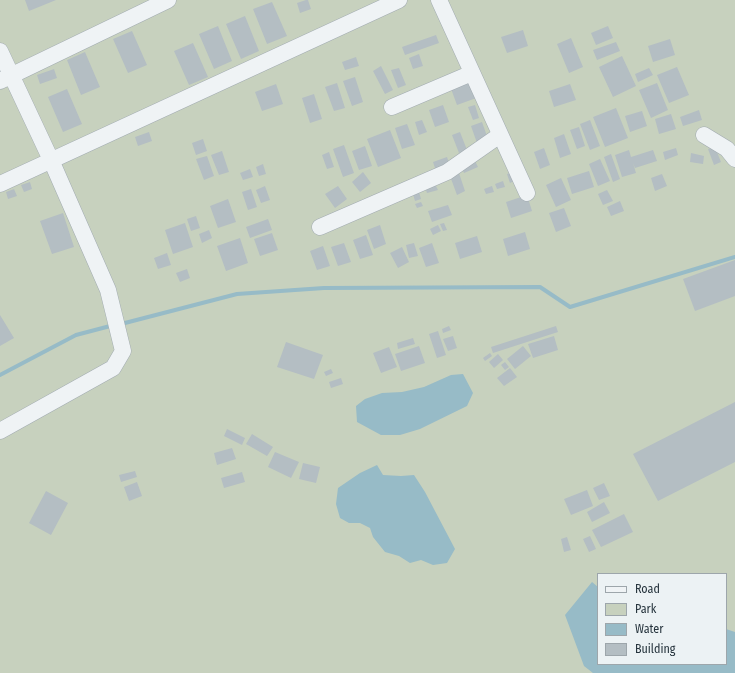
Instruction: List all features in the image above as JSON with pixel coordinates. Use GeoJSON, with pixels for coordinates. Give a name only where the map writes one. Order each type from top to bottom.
{"type":"FeatureCollection","features":[{"type":"Feature","properties":{"kind":"street"},"geometry":{"type":"LineString","coordinates":[[6,78],[168,0]]}},
{"type":"Feature","properties":{"kind":"street"},"geometry":{"type":"LineString","coordinates":[[0,184],[399,0]]}},
{"type":"Feature","properties":{"kind":"street"},"geometry":{"type":"LineString","coordinates":[[438,0],[527,193]]}},
{"type":"Feature","properties":{"kind":"street"},"geometry":{"type":"LineString","coordinates":[[0,51],[6,78],[51,160],[108,290],[123,351],[113,368],[0,431]]}},
{"type":"Feature","properties":{"kind":"street"},"geometry":{"type":"LineString","coordinates":[[392,107],[472,73]]}},
{"type":"Feature","properties":{"kind":"street"},"geometry":{"type":"LineString","coordinates":[[320,227],[446,172],[500,135]]}},
{"type":"Feature","properties":{"kind":"street"},"geometry":{"type":"LineString","coordinates":[[704,135],[727,149],[735,159]]}},
{"type":"Feature","properties":{"kind":"green space"},"geometry":{"type":"Polygon","coordinates":[[[0,0],[735,0],[735,673],[0,673],[0,0]]]}},
{"type":"Feature","properties":{"kind":"water"},"geometry":{"type":"Polygon","coordinates":[[[463,374],[473,393],[467,406],[420,429],[400,435],[381,435],[357,422],[356,406],[365,399],[382,393],[402,392],[424,387],[451,375],[463,374]]]}},
{"type":"Feature","properties":{"kind":"water"},"geometry":{"type":"Polygon","coordinates":[[[377,465],[383,475],[414,475],[425,492],[455,549],[447,563],[433,565],[421,560],[410,563],[399,556],[385,552],[373,537],[370,528],[360,523],[349,523],[340,518],[336,504],[338,488],[360,473],[377,465]]]}},
{"type":"Feature","properties":{"kind":"water"},"geometry":{"type":"Polygon","coordinates":[[[592,582],[597,586],[597,665],[727,665],[727,629],[735,632],[735,673],[593,673],[584,666],[565,615],[592,582]]]}},
{"type":"Feature","properties":{"kind":"building"},"geometry":{"type":"Polygon","coordinates":[[[25,0],[56,0],[29,11],[25,0]]]}},
{"type":"Feature","properties":{"kind":"building"},"geometry":{"type":"Polygon","coordinates":[[[308,0],[311,9],[300,13],[297,3],[308,0]]]}},
{"type":"Feature","properties":{"kind":"building"},"geometry":{"type":"Polygon","coordinates":[[[272,2],[287,36],[267,44],[253,9],[272,2]]]}},
{"type":"Feature","properties":{"kind":"building"},"geometry":{"type":"Polygon","coordinates":[[[245,16],[259,51],[241,59],[226,24],[245,16]]]}},
{"type":"Feature","properties":{"kind":"building"},"geometry":{"type":"Polygon","coordinates":[[[218,26],[232,61],[214,69],[199,34],[218,26]]]}},
{"type":"Feature","properties":{"kind":"building"},"geometry":{"type":"Polygon","coordinates":[[[608,26],[613,38],[596,45],[591,33],[608,26]]]}},
{"type":"Feature","properties":{"kind":"building"},"geometry":{"type":"Polygon","coordinates":[[[523,30],[528,46],[507,53],[501,37],[523,30]]]}},
{"type":"Feature","properties":{"kind":"building"},"geometry":{"type":"Polygon","coordinates":[[[132,31],[147,65],[128,73],[113,39],[132,31]]]}},
{"type":"Feature","properties":{"kind":"building"},"geometry":{"type":"Polygon","coordinates":[[[436,35],[439,43],[405,55],[402,47],[436,35]]]}},
{"type":"Feature","properties":{"kind":"building"},"geometry":{"type":"Polygon","coordinates":[[[571,38],[583,67],[569,73],[557,44],[571,38]]]}},
{"type":"Feature","properties":{"kind":"building"},"geometry":{"type":"Polygon","coordinates":[[[670,39],[675,55],[653,62],[648,46],[670,39]]]}},
{"type":"Feature","properties":{"kind":"building"},"geometry":{"type":"Polygon","coordinates":[[[616,42],[620,51],[597,60],[593,50],[616,42]]]}},
{"type":"Feature","properties":{"kind":"building"},"geometry":{"type":"Polygon","coordinates":[[[193,43],[208,77],[189,85],[174,51],[193,43]]]}},
{"type":"Feature","properties":{"kind":"building"},"geometry":{"type":"Polygon","coordinates":[[[85,52],[100,87],[81,95],[67,60],[85,52]]]}},
{"type":"Feature","properties":{"kind":"building"},"geometry":{"type":"Polygon","coordinates":[[[419,54],[423,66],[413,69],[409,58],[419,54]]]}},
{"type":"Feature","properties":{"kind":"building"},"geometry":{"type":"Polygon","coordinates":[[[622,56],[636,86],[613,97],[599,67],[622,56]]]}},
{"type":"Feature","properties":{"kind":"building"},"geometry":{"type":"Polygon","coordinates":[[[356,57],[359,66],[345,70],[342,62],[356,57]]]}},
{"type":"Feature","properties":{"kind":"building"},"geometry":{"type":"Polygon","coordinates":[[[381,66],[393,90],[385,94],[373,71],[381,66]]]}},
{"type":"Feature","properties":{"kind":"building"},"geometry":{"type":"Polygon","coordinates":[[[677,67],[689,95],[669,103],[657,75],[677,67]]]}},
{"type":"Feature","properties":{"kind":"building"},"geometry":{"type":"Polygon","coordinates":[[[399,68],[406,85],[398,88],[391,70],[399,68]]]}},
{"type":"Feature","properties":{"kind":"building"},"geometry":{"type":"Polygon","coordinates":[[[649,68],[653,75],[638,82],[635,74],[649,68]]]}},
{"type":"Feature","properties":{"kind":"building"},"geometry":{"type":"Polygon","coordinates":[[[54,69],[57,78],[40,84],[37,75],[54,69]]]}},
{"type":"Feature","properties":{"kind":"building"},"geometry":{"type":"Polygon","coordinates":[[[355,77],[363,102],[352,106],[343,81],[355,77]]]}},
{"type":"Feature","properties":{"kind":"building"},"geometry":{"type":"Polygon","coordinates":[[[472,78],[479,97],[457,105],[450,86],[472,78]]]}},
{"type":"Feature","properties":{"kind":"building"},"geometry":{"type":"Polygon","coordinates":[[[337,83],[345,108],[334,111],[325,87],[337,83]]]}},
{"type":"Feature","properties":{"kind":"building"},"geometry":{"type":"Polygon","coordinates":[[[657,83],[668,110],[651,118],[639,90],[657,83]]]}},
{"type":"Feature","properties":{"kind":"building"},"geometry":{"type":"Polygon","coordinates":[[[276,84],[283,104],[262,111],[255,92],[276,84]]]}},
{"type":"Feature","properties":{"kind":"building"},"geometry":{"type":"Polygon","coordinates":[[[570,84],[576,100],[554,107],[549,91],[570,84]]]}},
{"type":"Feature","properties":{"kind":"building"},"geometry":{"type":"Polygon","coordinates":[[[67,89],[82,124],[63,132],[48,97],[67,89]]]}},
{"type":"Feature","properties":{"kind":"building"},"geometry":{"type":"Polygon","coordinates":[[[314,94],[322,119],[310,123],[302,98],[314,94]]]}},
{"type":"Feature","properties":{"kind":"building"},"geometry":{"type":"Polygon","coordinates":[[[443,105],[449,122],[435,127],[429,110],[443,105]]]}},
{"type":"Feature","properties":{"kind":"building"},"geometry":{"type":"Polygon","coordinates":[[[475,105],[479,118],[473,120],[468,107],[475,105]]]}},
{"type":"Feature","properties":{"kind":"building"},"geometry":{"type":"Polygon","coordinates":[[[616,108],[628,138],[605,147],[593,117],[616,108]]]}},
{"type":"Feature","properties":{"kind":"building"},"geometry":{"type":"Polygon","coordinates":[[[699,110],[702,120],[683,126],[680,117],[699,110]]]}},
{"type":"Feature","properties":{"kind":"building"},"geometry":{"type":"Polygon","coordinates":[[[642,111],[647,126],[630,132],[625,116],[642,111]]]}},
{"type":"Feature","properties":{"kind":"building"},"geometry":{"type":"Polygon","coordinates":[[[671,114],[676,129],[659,134],[655,119],[671,114]]]}},
{"type":"Feature","properties":{"kind":"building"},"geometry":{"type":"Polygon","coordinates":[[[422,120],[427,132],[419,135],[415,122],[422,120]]]}},
{"type":"Feature","properties":{"kind":"building"},"geometry":{"type":"Polygon","coordinates":[[[590,120],[600,146],[590,150],[580,124],[590,120]]]}},
{"type":"Feature","properties":{"kind":"building"},"geometry":{"type":"Polygon","coordinates":[[[482,122],[488,139],[477,143],[471,126],[482,122]]]}},
{"type":"Feature","properties":{"kind":"building"},"geometry":{"type":"Polygon","coordinates":[[[407,124],[415,145],[402,149],[395,128],[407,124]]]}},
{"type":"Feature","properties":{"kind":"building"},"geometry":{"type":"Polygon","coordinates":[[[579,127],[585,146],[577,149],[570,130],[579,127]]]}},
{"type":"Feature","properties":{"kind":"building"},"geometry":{"type":"Polygon","coordinates":[[[390,130],[401,158],[378,167],[367,139],[390,130]]]}},
{"type":"Feature","properties":{"kind":"building"},"geometry":{"type":"Polygon","coordinates":[[[149,132],[152,141],[138,146],[135,137],[149,132]]]}},
{"type":"Feature","properties":{"kind":"building"},"geometry":{"type":"Polygon","coordinates":[[[460,132],[467,150],[459,153],[452,135],[460,132]]]}},
{"type":"Feature","properties":{"kind":"building"},"geometry":{"type":"Polygon","coordinates":[[[564,134],[571,154],[560,158],[554,138],[564,134]]]}},
{"type":"Feature","properties":{"kind":"building"},"geometry":{"type":"Polygon","coordinates":[[[203,139],[207,151],[196,155],[192,143],[203,139]]]}},
{"type":"Feature","properties":{"kind":"building"},"geometry":{"type":"Polygon","coordinates":[[[344,145],[354,173],[343,177],[333,149],[344,145]]]}},
{"type":"Feature","properties":{"kind":"building"},"geometry":{"type":"Polygon","coordinates":[[[365,146],[372,166],[359,170],[352,151],[365,146]]]}},
{"type":"Feature","properties":{"kind":"building"},"geometry":{"type":"Polygon","coordinates":[[[715,147],[721,162],[714,165],[708,149],[715,147]]]}},
{"type":"Feature","properties":{"kind":"building"},"geometry":{"type":"Polygon","coordinates":[[[544,148],[550,165],[540,169],[534,152],[544,148]]]}},
{"type":"Feature","properties":{"kind":"building"},"geometry":{"type":"Polygon","coordinates":[[[676,148],[678,155],[665,160],[663,152],[676,148]]]}},
{"type":"Feature","properties":{"kind":"building"},"geometry":{"type":"Polygon","coordinates":[[[629,150],[631,157],[653,150],[657,161],[635,168],[633,163],[636,173],[622,177],[615,155],[629,150]]]}},
{"type":"Feature","properties":{"kind":"building"},"geometry":{"type":"Polygon","coordinates":[[[222,151],[229,172],[219,175],[211,155],[222,151]]]}},
{"type":"Feature","properties":{"kind":"building"},"geometry":{"type":"Polygon","coordinates":[[[329,152],[334,167],[327,169],[322,155],[329,152]]]}},
{"type":"Feature","properties":{"kind":"building"},"geometry":{"type":"Polygon","coordinates":[[[691,153],[704,156],[703,164],[690,162],[691,153]]]}},
{"type":"Feature","properties":{"kind":"building"},"geometry":{"type":"Polygon","coordinates":[[[611,154],[620,179],[613,182],[604,157],[611,154]]]}},
{"type":"Feature","properties":{"kind":"building"},"geometry":{"type":"Polygon","coordinates":[[[207,156],[214,176],[204,180],[196,159],[207,156]]]}},
{"type":"Feature","properties":{"kind":"building"},"geometry":{"type":"Polygon","coordinates":[[[447,157],[450,166],[436,171],[433,162],[447,157]]]}},
{"type":"Feature","properties":{"kind":"building"},"geometry":{"type":"Polygon","coordinates":[[[474,159],[478,167],[464,173],[460,165],[474,159]]]}},
{"type":"Feature","properties":{"kind":"building"},"geometry":{"type":"Polygon","coordinates":[[[600,159],[610,181],[598,186],[589,164],[600,159]]]}},
{"type":"Feature","properties":{"kind":"building"},"geometry":{"type":"Polygon","coordinates":[[[263,164],[266,174],[259,176],[256,167],[263,164]]]}},
{"type":"Feature","properties":{"kind":"building"},"geometry":{"type":"Polygon","coordinates":[[[250,169],[253,177],[243,180],[240,173],[250,169]]]}},
{"type":"Feature","properties":{"kind":"building"},"geometry":{"type":"Polygon","coordinates":[[[589,171],[594,187],[572,194],[567,178],[589,171]]]}},
{"type":"Feature","properties":{"kind":"building"},"geometry":{"type":"Polygon","coordinates":[[[363,172],[371,183],[360,192],[352,182],[363,172]]]}},
{"type":"Feature","properties":{"kind":"building"},"geometry":{"type":"Polygon","coordinates":[[[513,172],[516,180],[510,183],[507,174],[513,172]]]}},
{"type":"Feature","properties":{"kind":"building"},"geometry":{"type":"Polygon","coordinates":[[[459,173],[465,191],[457,195],[450,176],[459,173]]]}},
{"type":"Feature","properties":{"kind":"building"},"geometry":{"type":"Polygon","coordinates":[[[662,174],[667,186],[655,191],[651,178],[662,174]]]}},
{"type":"Feature","properties":{"kind":"building"},"geometry":{"type":"Polygon","coordinates":[[[561,178],[571,200],[556,207],[546,185],[561,178]]]}},
{"type":"Feature","properties":{"kind":"building"},"geometry":{"type":"Polygon","coordinates":[[[503,181],[505,187],[497,189],[495,184],[503,181]]]}},
{"type":"Feature","properties":{"kind":"building"},"geometry":{"type":"Polygon","coordinates":[[[30,182],[32,189],[24,192],[21,185],[30,182]]]}},
{"type":"Feature","properties":{"kind":"building"},"geometry":{"type":"Polygon","coordinates":[[[435,184],[438,190],[427,193],[425,187],[435,184]]]}},
{"type":"Feature","properties":{"kind":"building"},"geometry":{"type":"Polygon","coordinates":[[[265,186],[270,200],[261,203],[256,190],[265,186]]]}},
{"type":"Feature","properties":{"kind":"building"},"geometry":{"type":"Polygon","coordinates":[[[338,186],[347,199],[335,208],[325,194],[338,186]]]}},
{"type":"Feature","properties":{"kind":"building"},"geometry":{"type":"Polygon","coordinates":[[[492,186],[494,192],[486,194],[484,189],[492,186]]]}},
{"type":"Feature","properties":{"kind":"building"},"geometry":{"type":"Polygon","coordinates":[[[14,189],[17,196],[8,199],[6,192],[14,189]]]}},
{"type":"Feature","properties":{"kind":"building"},"geometry":{"type":"Polygon","coordinates":[[[251,189],[257,207],[248,210],[242,192],[251,189]]]}},
{"type":"Feature","properties":{"kind":"building"},"geometry":{"type":"Polygon","coordinates":[[[607,190],[613,201],[603,205],[598,194],[607,190]]]}},
{"type":"Feature","properties":{"kind":"building"},"geometry":{"type":"Polygon","coordinates":[[[419,192],[421,199],[415,201],[413,194],[419,192]]]}},
{"type":"Feature","properties":{"kind":"building"},"geometry":{"type":"Polygon","coordinates":[[[527,195],[532,211],[511,218],[506,202],[527,195]]]}},
{"type":"Feature","properties":{"kind":"building"},"geometry":{"type":"Polygon","coordinates":[[[228,199],[236,222],[218,228],[210,206],[228,199]]]}},
{"type":"Feature","properties":{"kind":"building"},"geometry":{"type":"Polygon","coordinates":[[[620,201],[624,211],[611,216],[607,207],[620,201]]]}},
{"type":"Feature","properties":{"kind":"building"},"geometry":{"type":"Polygon","coordinates":[[[421,202],[423,206],[417,208],[415,204],[421,202]]]}},
{"type":"Feature","properties":{"kind":"building"},"geometry":{"type":"Polygon","coordinates":[[[448,205],[452,215],[432,222],[428,211],[448,205]]]}},
{"type":"Feature","properties":{"kind":"building"},"geometry":{"type":"Polygon","coordinates":[[[564,208],[571,226],[556,232],[549,213],[564,208]]]}},
{"type":"Feature","properties":{"kind":"building"},"geometry":{"type":"Polygon","coordinates":[[[63,213],[74,247],[52,254],[40,221],[63,213]]]}},
{"type":"Feature","properties":{"kind":"building"},"geometry":{"type":"Polygon","coordinates":[[[196,216],[200,228],[191,231],[187,219],[196,216]]]}},
{"type":"Feature","properties":{"kind":"building"},"geometry":{"type":"Polygon","coordinates":[[[268,219],[272,230],[250,238],[246,227],[268,219]]]}},
{"type":"Feature","properties":{"kind":"building"},"geometry":{"type":"Polygon","coordinates":[[[185,223],[193,247],[173,254],[165,230],[185,223]]]}},
{"type":"Feature","properties":{"kind":"building"},"geometry":{"type":"Polygon","coordinates":[[[444,223],[447,230],[443,231],[440,224],[444,223]]]}},
{"type":"Feature","properties":{"kind":"building"},"geometry":{"type":"Polygon","coordinates":[[[380,225],[386,244],[374,249],[367,230],[380,225]]]}},
{"type":"Feature","properties":{"kind":"building"},"geometry":{"type":"Polygon","coordinates":[[[438,225],[441,231],[433,235],[430,229],[438,225]]]}},
{"type":"Feature","properties":{"kind":"building"},"geometry":{"type":"Polygon","coordinates":[[[209,230],[212,238],[202,243],[199,234],[209,230]]]}},
{"type":"Feature","properties":{"kind":"building"},"geometry":{"type":"Polygon","coordinates":[[[525,232],[530,249],[508,256],[503,239],[525,232]]]}},
{"type":"Feature","properties":{"kind":"building"},"geometry":{"type":"Polygon","coordinates":[[[272,233],[278,250],[260,256],[254,239],[272,233]]]}},
{"type":"Feature","properties":{"kind":"building"},"geometry":{"type":"Polygon","coordinates":[[[366,235],[373,255],[360,259],[353,240],[366,235]]]}},
{"type":"Feature","properties":{"kind":"building"},"geometry":{"type":"Polygon","coordinates":[[[477,236],[482,252],[460,259],[455,243],[477,236]]]}},
{"type":"Feature","properties":{"kind":"building"},"geometry":{"type":"Polygon","coordinates":[[[240,238],[248,263],[226,271],[217,246],[240,238]]]}},
{"type":"Feature","properties":{"kind":"building"},"geometry":{"type":"Polygon","coordinates":[[[344,243],[351,262],[338,266],[331,247],[344,243]]]}},
{"type":"Feature","properties":{"kind":"building"},"geometry":{"type":"Polygon","coordinates":[[[414,243],[418,256],[409,258],[406,245],[414,243]]]}},
{"type":"Feature","properties":{"kind":"building"},"geometry":{"type":"Polygon","coordinates":[[[432,243],[439,263],[426,267],[419,248],[432,243]]]}},
{"type":"Feature","properties":{"kind":"building"},"geometry":{"type":"Polygon","coordinates":[[[323,246],[330,266],[317,270],[310,251],[323,246]]]}},
{"type":"Feature","properties":{"kind":"building"},"geometry":{"type":"Polygon","coordinates":[[[402,247],[409,262],[398,268],[390,253],[402,247]]]}},
{"type":"Feature","properties":{"kind":"building"},"geometry":{"type":"Polygon","coordinates":[[[167,253],[171,265],[158,269],[154,258],[167,253]]]}},
{"type":"Feature","properties":{"kind":"building"},"geometry":{"type":"Polygon","coordinates":[[[735,260],[735,296],[695,311],[683,279],[735,260]]]}},
{"type":"Feature","properties":{"kind":"building"},"geometry":{"type":"Polygon","coordinates":[[[187,269],[190,278],[180,282],[176,273],[187,269]]]}},
{"type":"Feature","properties":{"kind":"building"},"geometry":{"type":"Polygon","coordinates":[[[0,315],[14,338],[0,346],[0,315]]]}},
{"type":"Feature","properties":{"kind":"building"},"geometry":{"type":"Polygon","coordinates":[[[449,326],[451,330],[443,333],[442,329],[449,326]]]}},
{"type":"Feature","properties":{"kind":"building"},"geometry":{"type":"Polygon","coordinates":[[[556,326],[558,332],[493,353],[491,347],[556,326]]]}},
{"type":"Feature","properties":{"kind":"building"},"geometry":{"type":"Polygon","coordinates":[[[438,331],[446,355],[437,358],[429,334],[438,331]]]}},
{"type":"Feature","properties":{"kind":"building"},"geometry":{"type":"Polygon","coordinates":[[[453,336],[457,348],[448,351],[443,339],[453,336]]]}},
{"type":"Feature","properties":{"kind":"building"},"geometry":{"type":"Polygon","coordinates":[[[554,336],[558,350],[533,358],[528,344],[554,336]]]}},
{"type":"Feature","properties":{"kind":"building"},"geometry":{"type":"Polygon","coordinates":[[[413,338],[415,344],[398,349],[397,343],[413,338]]]}},
{"type":"Feature","properties":{"kind":"building"},"geometry":{"type":"Polygon","coordinates":[[[286,342],[323,355],[314,379],[277,367],[286,342]]]}},
{"type":"Feature","properties":{"kind":"building"},"geometry":{"type":"Polygon","coordinates":[[[419,346],[425,363],[401,371],[395,354],[419,346]]]}},
{"type":"Feature","properties":{"kind":"building"},"geometry":{"type":"Polygon","coordinates":[[[523,346],[531,356],[515,369],[507,359],[523,346]]]}},
{"type":"Feature","properties":{"kind":"building"},"geometry":{"type":"Polygon","coordinates":[[[389,347],[397,367],[381,373],[373,353],[389,347]]]}},
{"type":"Feature","properties":{"kind":"building"},"geometry":{"type":"Polygon","coordinates":[[[490,353],[492,356],[485,361],[483,358],[490,353]]]}},
{"type":"Feature","properties":{"kind":"building"},"geometry":{"type":"Polygon","coordinates":[[[498,354],[503,360],[494,368],[489,362],[498,354]]]}},
{"type":"Feature","properties":{"kind":"building"},"geometry":{"type":"Polygon","coordinates":[[[505,362],[509,367],[505,370],[501,365],[505,362]]]}},
{"type":"Feature","properties":{"kind":"building"},"geometry":{"type":"Polygon","coordinates":[[[510,368],[517,377],[504,386],[497,378],[510,368]]]}},
{"type":"Feature","properties":{"kind":"building"},"geometry":{"type":"Polygon","coordinates":[[[331,369],[333,373],[326,376],[324,372],[331,369]]]}},
{"type":"Feature","properties":{"kind":"building"},"geometry":{"type":"Polygon","coordinates":[[[341,378],[343,384],[331,388],[329,382],[341,378]]]}},
{"type":"Feature","properties":{"kind":"building"},"geometry":{"type":"Polygon","coordinates":[[[735,402],[735,462],[658,501],[633,454],[735,402]]]}},
{"type":"Feature","properties":{"kind":"building"},"geometry":{"type":"Polygon","coordinates":[[[227,429],[245,438],[242,445],[224,436],[227,429]]]}},
{"type":"Feature","properties":{"kind":"building"},"geometry":{"type":"Polygon","coordinates":[[[252,434],[273,447],[267,456],[246,444],[252,434]]]}},
{"type":"Feature","properties":{"kind":"building"},"geometry":{"type":"Polygon","coordinates":[[[232,448],[236,459],[217,465],[214,453],[232,448]]]}},
{"type":"Feature","properties":{"kind":"building"},"geometry":{"type":"Polygon","coordinates":[[[275,452],[299,462],[291,478],[268,467],[275,452]]]}},
{"type":"Feature","properties":{"kind":"building"},"geometry":{"type":"Polygon","coordinates":[[[303,463],[320,467],[316,483],[299,479],[303,463]]]}},
{"type":"Feature","properties":{"kind":"building"},"geometry":{"type":"Polygon","coordinates":[[[135,471],[137,477],[121,482],[119,475],[135,471]]]}},
{"type":"Feature","properties":{"kind":"building"},"geometry":{"type":"Polygon","coordinates":[[[242,472],[245,482],[224,488],[221,478],[242,472]]]}},
{"type":"Feature","properties":{"kind":"building"},"geometry":{"type":"Polygon","coordinates":[[[137,482],[142,496],[129,501],[124,487],[137,482]]]}},
{"type":"Feature","properties":{"kind":"building"},"geometry":{"type":"Polygon","coordinates":[[[604,483],[610,496],[599,500],[593,488],[604,483]]]}},
{"type":"Feature","properties":{"kind":"building"},"geometry":{"type":"Polygon","coordinates":[[[587,490],[593,506],[571,515],[564,499],[587,490]]]}},
{"type":"Feature","properties":{"kind":"building"},"geometry":{"type":"Polygon","coordinates":[[[46,491],[68,503],[51,535],[29,523],[46,491]]]}},
{"type":"Feature","properties":{"kind":"building"},"geometry":{"type":"Polygon","coordinates":[[[604,502],[610,513],[592,522],[587,512],[604,502]]]}},
{"type":"Feature","properties":{"kind":"building"},"geometry":{"type":"Polygon","coordinates":[[[624,514],[633,532],[601,547],[592,530],[624,514]]]}},
{"type":"Feature","properties":{"kind":"building"},"geometry":{"type":"Polygon","coordinates":[[[590,536],[596,549],[589,552],[583,539],[590,536]]]}},
{"type":"Feature","properties":{"kind":"building"},"geometry":{"type":"Polygon","coordinates":[[[567,537],[571,550],[564,552],[561,539],[567,537]]]}},
{"type":"Feature","properties":{"kind":"waterway"},"geometry":{"type":"LineString","coordinates":[[121,324],[237,294],[324,288],[540,287],[570,307],[735,257]]}},
{"type":"Feature","properties":{"kind":"waterway"},"geometry":{"type":"LineString","coordinates":[[0,375],[76,335],[114,325]]}}]}
